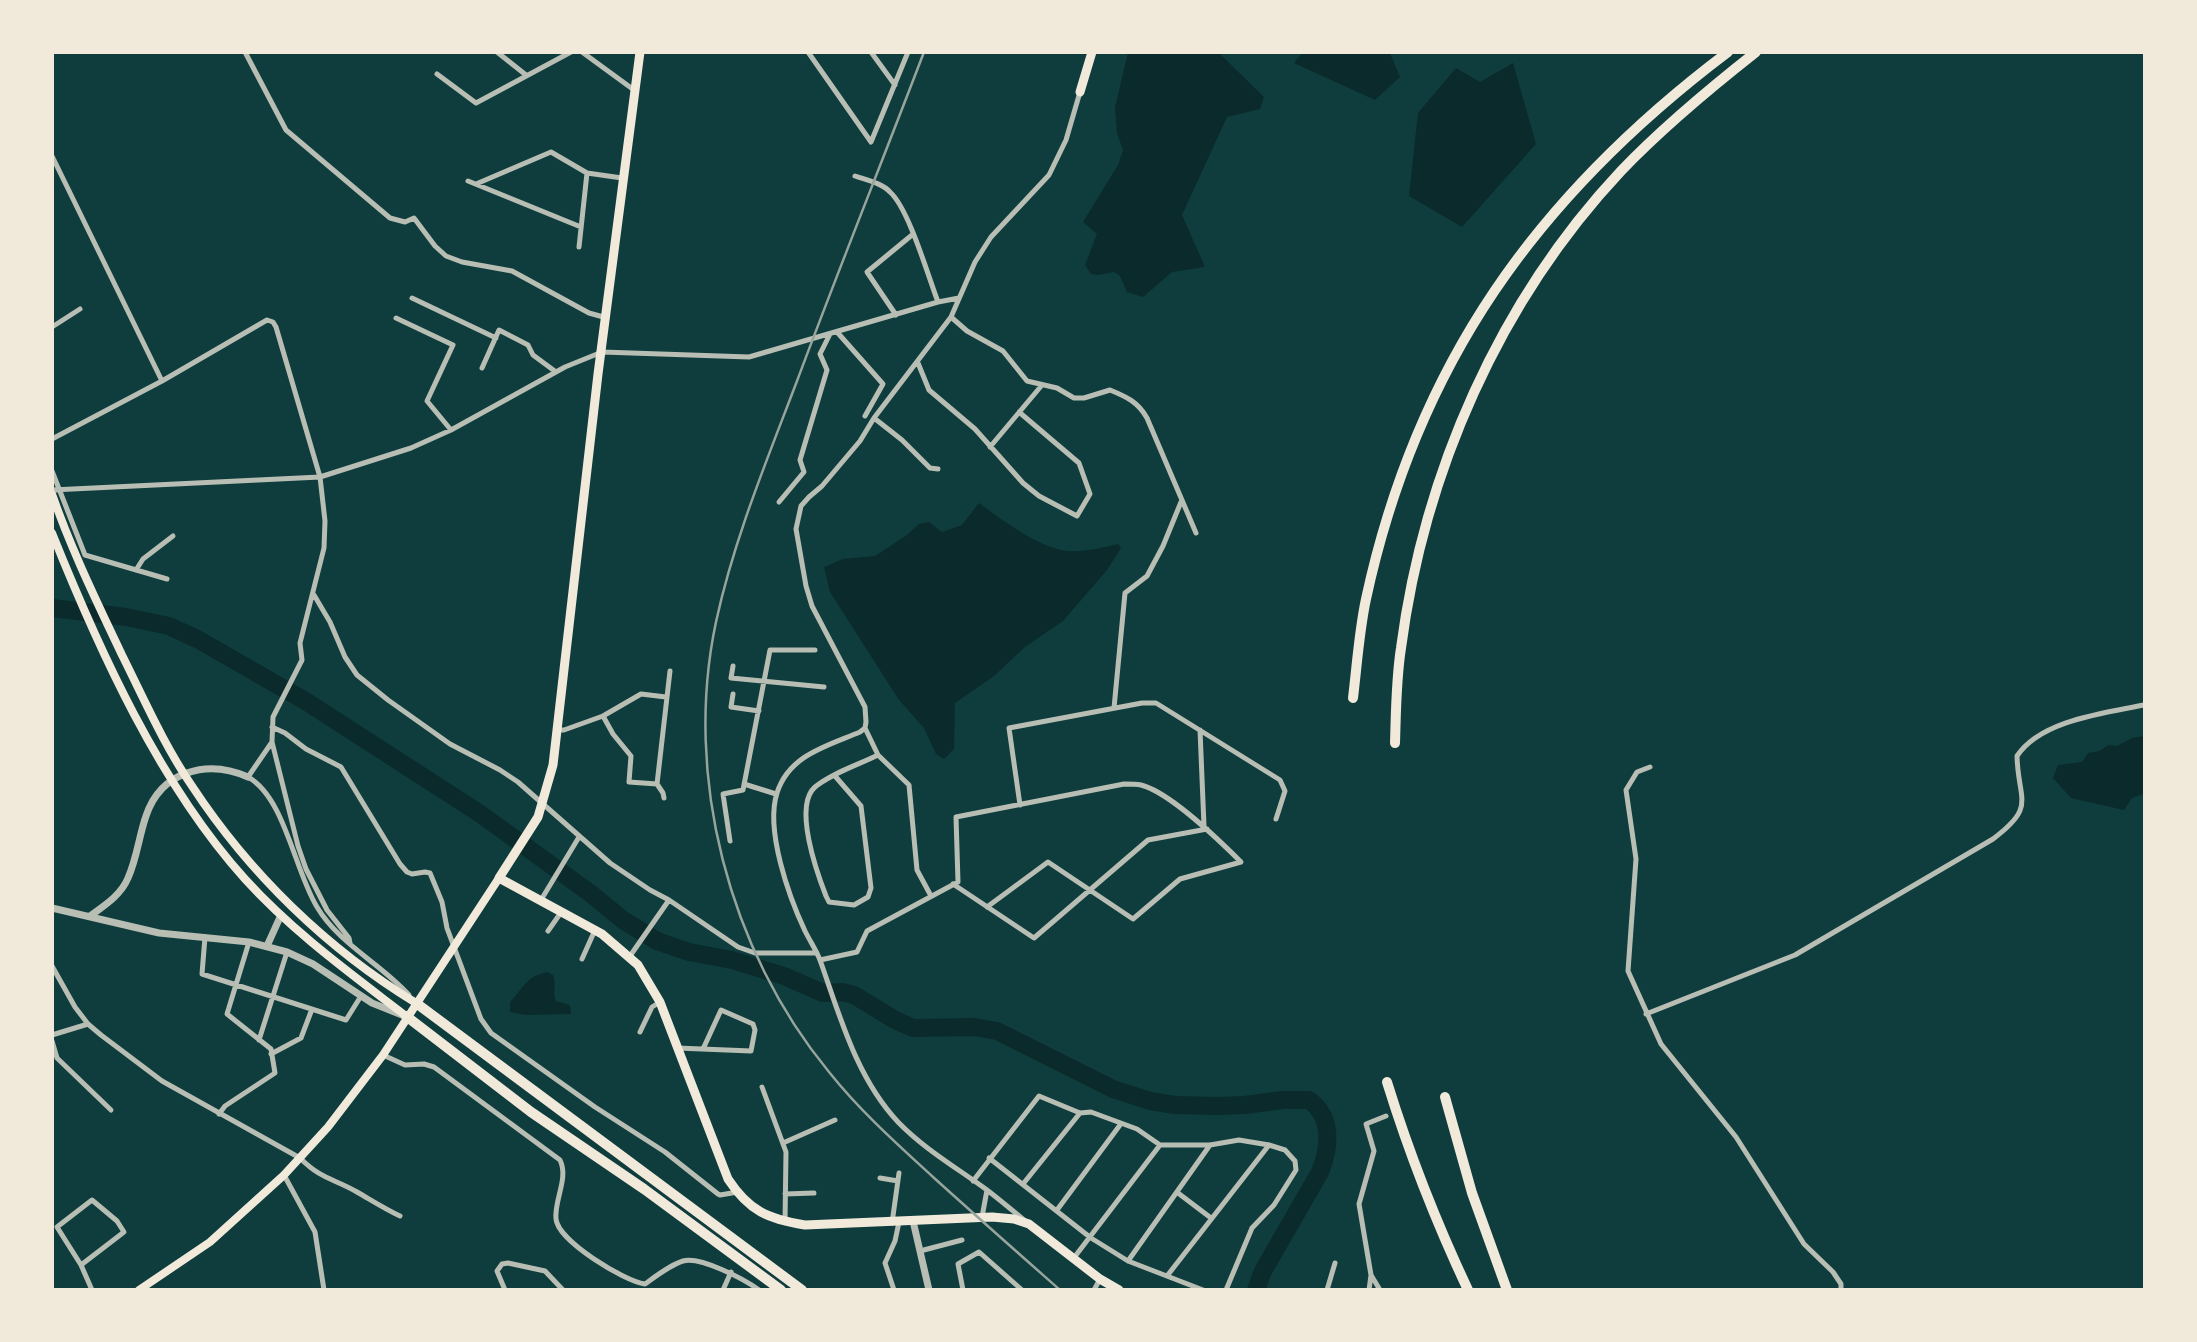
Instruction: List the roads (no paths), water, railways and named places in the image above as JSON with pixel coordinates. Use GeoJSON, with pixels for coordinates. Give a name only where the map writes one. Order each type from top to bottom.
{"type":"FeatureCollection","features":[{"type":"Feature","properties":{"kind":"highway"},"geometry":{"type":"LineString","coordinates":[[1353,698],[1366,601],[1395,493],[1415,439],[1462,342],[1514,261],[1572,190],[1658,109],[1728,52]]}},
{"type":"Feature","properties":{"kind":"highway"},"geometry":{"type":"LineString","coordinates":[[1395,743],[1400,650],[1431,504],[1470,400],[1494,352],[1522,301],[1551,258],[1621,171],[1704,94],[1756,52]]}},
{"type":"Feature","properties":{"kind":"highway"},"geometry":{"type":"LineString","coordinates":[[416,1003],[802,1290]]}},
{"type":"Feature","properties":{"kind":"highway"},"geometry":{"type":"LineString","coordinates":[[406,1016],[531,1112],[644,1189],[781,1290]]}},
{"type":"Feature","properties":{"kind":"highway"},"geometry":{"type":"LineString","coordinates":[[1387,1082],[1424,1191],[1468,1290]]}},
{"type":"Feature","properties":{"kind":"highway"},"geometry":{"type":"LineString","coordinates":[[1445,1097],[1472,1193],[1507,1290]]}},
{"type":"Feature","properties":{"kind":"main road"},"geometry":{"type":"LineString","coordinates":[[139,1290],[210,1242],[284,1175],[328,1127],[383,1055],[406,1016],[507,866],[543,806],[553,765],[622,178],[640,52]]}},
{"type":"Feature","properties":{"kind":"main road"},"geometry":{"type":"LineString","coordinates":[[1080,92],[1092,52]]}},
{"type":"Feature","properties":{"kind":"main road"},"geometry":{"type":"LineString","coordinates":[[55,491],[88,583],[176,761],[191,785],[233,843],[282,896],[354,960],[416,1003]]}},
{"type":"Feature","properties":{"kind":"main road"},"geometry":{"type":"LineString","coordinates":[[52,533],[93,627],[164,768],[222,852],[281,915],[339,966],[406,1016]]}},
{"type":"Feature","properties":{"kind":"main road"},"geometry":{"type":"LineString","coordinates":[[499,878],[543,895],[562,911],[595,930],[631,956],[646,975],[660,1003],[726,1172],[738,1192],[756,1210],[785,1222],[805,1225],[982,1217],[1014,1219],[1029,1224],[1100,1279],[1119,1290]]}},
{"type":"Feature","properties":{"kind":"street"},"geometry":{"type":"LineString","coordinates":[[245,52],[286,130],[390,218],[405,222],[414,218],[446,256],[462,262],[512,271],[589,313],[607,318]]}},
{"type":"Feature","properties":{"kind":"street"},"geometry":{"type":"LineString","coordinates":[[497,52],[526,75]]}},
{"type":"Feature","properties":{"kind":"street"},"geometry":{"type":"LineString","coordinates":[[436,74],[476,103],[571,52]]}},
{"type":"Feature","properties":{"kind":"street"},"geometry":{"type":"LineString","coordinates":[[582,52],[634,90]]}},
{"type":"Feature","properties":{"kind":"street"},"geometry":{"type":"LineString","coordinates":[[808,52],[871,142],[908,52]]}},
{"type":"Feature","properties":{"kind":"street"},"geometry":{"type":"LineString","coordinates":[[871,52],[895,85]]}},
{"type":"Feature","properties":{"kind":"street"},"geometry":{"type":"LineString","coordinates":[[931,896],[917,870],[908,785],[878,755],[865,728],[867,718],[860,697],[810,599],[796,529],[804,501],[822,486],[860,441],[874,418],[951,317],[984,247],[1049,175],[1066,140],[1080,92]]}},
{"type":"Feature","properties":{"kind":"street"},"geometry":{"type":"LineString","coordinates":[[476,184],[551,152],[587,173],[622,178]]}},
{"type":"Feature","properties":{"kind":"street"},"geometry":{"type":"LineString","coordinates":[[52,156],[162,381]]}},
{"type":"Feature","properties":{"kind":"street"},"geometry":{"type":"LineString","coordinates":[[579,247],[587,173]]}},
{"type":"Feature","properties":{"kind":"street"},"geometry":{"type":"LineString","coordinates":[[855,176],[886,188],[893,194],[912,234],[938,302]]}},
{"type":"Feature","properties":{"kind":"street"},"geometry":{"type":"LineString","coordinates":[[468,181],[581,227]]}},
{"type":"Feature","properties":{"kind":"street"},"geometry":{"type":"LineString","coordinates":[[896,315],[867,272],[912,234]]}},
{"type":"Feature","properties":{"kind":"street"},"geometry":{"type":"LineString","coordinates":[[412,298],[496,338]]}},
{"type":"Feature","properties":{"kind":"street"},"geometry":{"type":"LineString","coordinates":[[55,491],[320,477],[411,448],[451,430],[556,372],[602,352],[749,357],[959,298]]}},
{"type":"Feature","properties":{"kind":"street"},"geometry":{"type":"LineString","coordinates":[[52,327],[80,309]]}},
{"type":"Feature","properties":{"kind":"street"},"geometry":{"type":"LineString","coordinates":[[951,317],[967,331],[1003,351],[1027,381],[1057,388],[1074,398],[1084,398],[1110,390],[1139,405],[1196,533]]}},
{"type":"Feature","properties":{"kind":"street"},"geometry":{"type":"LineString","coordinates":[[396,318],[453,345],[427,401],[451,430]]}},
{"type":"Feature","properties":{"kind":"street"},"geometry":{"type":"LineString","coordinates":[[52,439],[162,381],[267,320],[272,322],[320,477],[325,521],[324,548],[300,643],[302,660],[276,709],[272,742],[306,869],[322,902],[349,938],[354,960]]}},
{"type":"Feature","properties":{"kind":"street"},"geometry":{"type":"LineString","coordinates":[[482,368],[499,330],[528,345],[533,355],[556,372]]}},
{"type":"Feature","properties":{"kind":"street"},"geometry":{"type":"LineString","coordinates":[[837,332],[883,384],[865,416]]}},
{"type":"Feature","properties":{"kind":"street"},"geometry":{"type":"LineString","coordinates":[[779,502],[804,472],[800,460],[827,370],[820,354],[830,334]]}},
{"type":"Feature","properties":{"kind":"street"},"geometry":{"type":"LineString","coordinates":[[918,363],[929,390],[975,429],[1023,483],[1040,496],[1077,516],[1090,494],[1079,463],[1019,412]]}},
{"type":"Feature","properties":{"kind":"street"},"geometry":{"type":"LineString","coordinates":[[990,447],[1042,385]]}},
{"type":"Feature","properties":{"kind":"street"},"geometry":{"type":"LineString","coordinates":[[874,418],[902,440],[929,468],[938,469]]}},
{"type":"Feature","properties":{"kind":"street"},"geometry":{"type":"LineString","coordinates":[[52,471],[55,491],[86,555],[167,579]]}},
{"type":"Feature","properties":{"kind":"street"},"geometry":{"type":"LineString","coordinates":[[1114,708],[1125,593],[1147,576],[1182,501]]}},
{"type":"Feature","properties":{"kind":"street"},"geometry":{"type":"LineString","coordinates":[[136,570],[144,559],[173,536]]}},
{"type":"Feature","properties":{"kind":"street"},"geometry":{"type":"LineString","coordinates":[[314,594],[345,657],[357,675],[450,744],[509,775],[610,863],[746,951],[818,957],[857,952],[867,931],[958,882],[956,817],[1124,784],[1140,785],[1153,790],[1205,828],[1241,862],[1180,879],[1133,919],[1048,862],[987,907]]}},
{"type":"Feature","properties":{"kind":"street"},"geometry":{"type":"LineString","coordinates":[[730,841],[723,794],[743,790],[770,650],[815,650]]}},
{"type":"Feature","properties":{"kind":"street"},"geometry":{"type":"LineString","coordinates":[[733,666],[732,678],[824,687]]}},
{"type":"Feature","properties":{"kind":"street"},"geometry":{"type":"LineString","coordinates":[[664,798],[657,784],[670,671]]}},
{"type":"Feature","properties":{"kind":"street"},"geometry":{"type":"LineString","coordinates":[[626,694],[630,701]]}},
{"type":"Feature","properties":{"kind":"street"},"geometry":{"type":"LineString","coordinates":[[557,730],[603,716],[641,694],[666,696]]}},
{"type":"Feature","properties":{"kind":"street"},"geometry":{"type":"LineString","coordinates":[[733,694],[731,707],[759,711]]}},
{"type":"Feature","properties":{"kind":"street"},"geometry":{"type":"LineString","coordinates":[[1020,804],[1009,728],[1142,703],[1156,703],[1280,780],[1285,791],[1276,819]]}},
{"type":"Feature","properties":{"kind":"street"},"geometry":{"type":"LineString","coordinates":[[1646,1014],[1795,955],[1993,839],[2016,819],[2022,807],[2023,794],[2017,756],[2025,744],[2045,733],[2094,714],[2144,705]]}},
{"type":"Feature","properties":{"kind":"street"},"geometry":{"type":"LineString","coordinates":[[603,716],[612,734],[631,756],[629,782],[657,784]]}},
{"type":"Feature","properties":{"kind":"street"},"geometry":{"type":"LineString","coordinates":[[272,727],[341,767],[402,868],[412,874],[430,873],[481,1019],[491,1033],[595,1107],[665,1152],[718,1194],[738,1192]]}},
{"type":"Feature","properties":{"kind":"street"},"geometry":{"type":"LineString","coordinates":[[865,728],[797,761],[782,781],[776,794],[775,824],[779,860],[855,1056],[871,1084],[897,1120],[921,1142],[1029,1224]]}},
{"type":"Feature","properties":{"kind":"street"},"geometry":{"type":"LineString","coordinates":[[1200,730],[1205,828]]}},
{"type":"Feature","properties":{"kind":"street"},"geometry":{"type":"LineString","coordinates":[[248,777],[272,742]]}},
{"type":"Feature","properties":{"kind":"street"},"geometry":{"type":"LineString","coordinates":[[835,776],[861,806],[871,888],[868,897],[854,905],[829,902],[808,844],[807,801],[814,788],[835,776],[878,755]]}},
{"type":"Feature","properties":{"kind":"street"},"geometry":{"type":"LineString","coordinates":[[1650,767],[1637,772],[1626,790],[1636,859],[1628,971],[1661,1044],[1736,1137],[1804,1244],[1833,1272],[1841,1284],[1841,1290]]}},
{"type":"Feature","properties":{"kind":"street"},"geometry":{"type":"LineString","coordinates":[[90,916],[118,895],[128,879],[146,815],[156,795],[170,781],[186,772],[204,768],[230,770],[248,777],[263,788],[275,806],[315,905],[341,938],[394,979],[416,1003]]}},
{"type":"Feature","properties":{"kind":"street"},"geometry":{"type":"LineString","coordinates":[[744,784],[776,794]]}},
{"type":"Feature","properties":{"kind":"street"},"geometry":{"type":"LineString","coordinates":[[953,884],[1034,938],[1148,840],[1205,828]]}},
{"type":"Feature","properties":{"kind":"street"},"geometry":{"type":"LineString","coordinates":[[543,895],[579,837]]}},
{"type":"Feature","properties":{"kind":"street"},"geometry":{"type":"LineString","coordinates":[[631,956],[669,900]]}},
{"type":"Feature","properties":{"kind":"street"},"geometry":{"type":"LineString","coordinates":[[52,908],[159,933],[249,942],[287,952],[313,964],[372,1003],[406,1016]]}},
{"type":"Feature","properties":{"kind":"street"},"geometry":{"type":"LineString","coordinates":[[548,931],[562,911]]}},
{"type":"Feature","properties":{"kind":"street"},"geometry":{"type":"LineString","coordinates":[[267,946],[281,915]]}},
{"type":"Feature","properties":{"kind":"street"},"geometry":{"type":"LineString","coordinates":[[582,959],[595,930]]}},
{"type":"Feature","properties":{"kind":"street"},"geometry":{"type":"LineString","coordinates":[[205,937],[202,974],[346,1020],[361,996]]}},
{"type":"Feature","properties":{"kind":"street"},"geometry":{"type":"LineString","coordinates":[[219,1114],[225,1106],[275,1073],[271,1049],[227,1014],[249,942]]}},
{"type":"Feature","properties":{"kind":"street"},"geometry":{"type":"LineString","coordinates":[[259,1040],[287,952]]}},
{"type":"Feature","properties":{"kind":"street"},"geometry":{"type":"LineString","coordinates":[[52,966],[62,987],[88,1024],[162,1081],[300,1158],[318,1175],[357,1192],[374,1204],[400,1216]]}},
{"type":"Feature","properties":{"kind":"street"},"geometry":{"type":"LineString","coordinates":[[640,1032],[652,1007],[660,1003]]}},
{"type":"Feature","properties":{"kind":"street"},"geometry":{"type":"LineString","coordinates":[[271,1054],[301,1038],[312,1009]]}},
{"type":"Feature","properties":{"kind":"street"},"geometry":{"type":"LineString","coordinates":[[677,1048],[751,1051],[755,1030],[753,1024],[721,1010],[704,1049]]}},
{"type":"Feature","properties":{"kind":"street"},"geometry":{"type":"LineString","coordinates":[[52,1035],[88,1024]]}},
{"type":"Feature","properties":{"kind":"street"},"geometry":{"type":"LineString","coordinates":[[52,1041],[57,1058],[111,1110]]}},
{"type":"Feature","properties":{"kind":"street"},"geometry":{"type":"LineString","coordinates":[[383,1055],[405,1065],[424,1064],[434,1067],[560,1160],[563,1170],[556,1217],[560,1230],[566,1238],[617,1274],[643,1287],[685,1261],[731,1272],[759,1290]]}},
{"type":"Feature","properties":{"kind":"street"},"geometry":{"type":"LineString","coordinates":[[762,1087],[786,1152],[785,1222]]}},
{"type":"Feature","properties":{"kind":"street"},"geometry":{"type":"LineString","coordinates":[[973,1181],[1039,1096],[1080,1113],[1091,1112],[1120,1125],[1137,1129],[1160,1145],[1210,1145],[1240,1140],[1285,1150],[1295,1161],[1296,1170],[1274,1205],[1252,1228],[1226,1290]]}},
{"type":"Feature","properties":{"kind":"street"},"geometry":{"type":"LineString","coordinates":[[1023,1184],[1080,1113]]}},
{"type":"Feature","properties":{"kind":"street"},"geometry":{"type":"LineString","coordinates":[[1369,1290],[1371,1275],[1359,1204],[1374,1150],[1366,1124],[1386,1116]]}},
{"type":"Feature","properties":{"kind":"street"},"geometry":{"type":"LineString","coordinates":[[783,1143],[835,1120]]}},
{"type":"Feature","properties":{"kind":"street"},"geometry":{"type":"LineString","coordinates":[[824,1125],[828,1132]]}},
{"type":"Feature","properties":{"kind":"street"},"geometry":{"type":"LineString","coordinates":[[1057,1210],[1120,1125]]}},
{"type":"Feature","properties":{"kind":"street"},"geometry":{"type":"LineString","coordinates":[[1073,1259],[1160,1145]]}},
{"type":"Feature","properties":{"kind":"street"},"geometry":{"type":"LineString","coordinates":[[1128,1261],[1210,1145]]}},
{"type":"Feature","properties":{"kind":"street"},"geometry":{"type":"LineString","coordinates":[[1167,1276],[1269,1145]]}},
{"type":"Feature","properties":{"kind":"street"},"geometry":{"type":"LineString","coordinates":[[989,1158],[1091,1238],[1128,1261],[1203,1290]]}},
{"type":"Feature","properties":{"kind":"street"},"geometry":{"type":"LineString","coordinates":[[894,1290],[885,1263],[895,1241],[899,1174]]}},
{"type":"Feature","properties":{"kind":"street"},"geometry":{"type":"LineString","coordinates":[[284,1175],[316,1232],[324,1290]]}},
{"type":"Feature","properties":{"kind":"street"},"geometry":{"type":"LineString","coordinates":[[880,1178],[898,1181]]}},
{"type":"Feature","properties":{"kind":"street"},"geometry":{"type":"LineString","coordinates":[[982,1217],[987,1190]]}},
{"type":"Feature","properties":{"kind":"street"},"geometry":{"type":"LineString","coordinates":[[785,1194],[814,1193]]}},
{"type":"Feature","properties":{"kind":"street"},"geometry":{"type":"LineString","coordinates":[[1178,1193],[1211,1217]]}},
{"type":"Feature","properties":{"kind":"street"},"geometry":{"type":"LineString","coordinates":[[81,1265],[124,1232],[117,1221],[92,1200],[55,1226],[81,1265],[91,1289]]}},
{"type":"Feature","properties":{"kind":"street"},"geometry":{"type":"LineString","coordinates":[[913,1221],[929,1290]]}},
{"type":"Feature","properties":{"kind":"street"},"geometry":{"type":"LineString","coordinates":[[920,1251],[962,1240]]}},
{"type":"Feature","properties":{"kind":"street"},"geometry":{"type":"LineString","coordinates":[[963,1290],[958,1264],[979,1252],[1022,1290]]}},
{"type":"Feature","properties":{"kind":"street"},"geometry":{"type":"LineString","coordinates":[[505,1290],[497,1271],[502,1264],[508,1263],[545,1271],[564,1290]]}},
{"type":"Feature","properties":{"kind":"street"},"geometry":{"type":"LineString","coordinates":[[1328,1290],[1335,1263]]}},
{"type":"Feature","properties":{"kind":"street"},"geometry":{"type":"LineString","coordinates":[[723,1290],[731,1272]]}},
{"type":"Feature","properties":{"kind":"street"},"geometry":{"type":"LineString","coordinates":[[1371,1275],[1380,1290]]}},
{"type":"Feature","properties":{"kind":"street"},"geometry":{"type":"LineString","coordinates":[[1094,1290],[1100,1279]]}},
{"type":"Feature","properties":{"kind":"water"},"geometry":{"type":"Polygon","coordinates":[[[1303,52],[1390,53],[1400,77],[1375,100],[1294,63],[1303,52]]]}},
{"type":"Feature","properties":{"kind":"water"},"geometry":{"type":"Polygon","coordinates":[[[1128,53],[1219,53],[1264,97],[1260,109],[1227,117],[1182,215],[1205,267],[1172,272],[1143,297],[1127,292],[1120,276],[1114,272],[1091,274],[1085,265],[1097,234],[1083,222],[1118,165],[1123,150],[1117,133],[1115,107],[1128,53]]]}},
{"type":"Feature","properties":{"kind":"water"},"geometry":{"type":"Polygon","coordinates":[[[1513,63],[1536,144],[1462,227],[1409,196],[1418,113],[1456,68],[1480,82],[1513,63]]]}},
{"type":"Feature","properties":{"kind":"water"},"geometry":{"type":"Polygon","coordinates":[[[979,503],[1021,532],[1057,549],[1081,551],[1118,544],[1121,548],[1107,570],[1063,621],[1025,647],[994,676],[955,703],[954,749],[944,759],[936,754],[924,728],[899,700],[830,592],[824,567],[843,559],[875,556],[919,524],[929,522],[942,532],[962,525],[979,503]]]}},
{"type":"Feature","properties":{"kind":"water"},"geometry":{"type":"Polygon","coordinates":[[[2144,736],[2144,794],[2132,798],[2124,810],[2071,798],[2053,778],[2058,765],[2082,762],[2088,753],[2144,736]]]}},
{"type":"Feature","properties":{"kind":"water"},"geometry":{"type":"Polygon","coordinates":[[[547,972],[554,978],[556,1001],[570,1005],[571,1014],[526,1015],[510,1012],[510,1002],[526,984],[534,977],[547,972]]]}},
{"type":"Feature","properties":{"kind":"waterway"},"geometry":{"type":"LineString","coordinates":[[52,608],[126,617],[169,626],[199,640],[307,702],[479,813],[623,920],[657,941],[689,952],[732,960],[784,976],[823,993],[842,992],[854,995],[913,1028],[974,1027],[997,1031],[1113,1089],[1150,1101],[1175,1105],[1217,1106],[1309,1100],[1317,1107],[1326,1124],[1326,1153],[1320,1172],[1263,1271],[1256,1290]]}},
{"type":"Feature","properties":{"kind":"railway"},"geometry":{"type":"LineString","coordinates":[[924,52],[763,470],[723,591],[707,681],[706,740],[711,800],[723,859],[741,917],[765,972],[794,1024],[829,1072],[879,1127],[1060,1290]]}}]}
